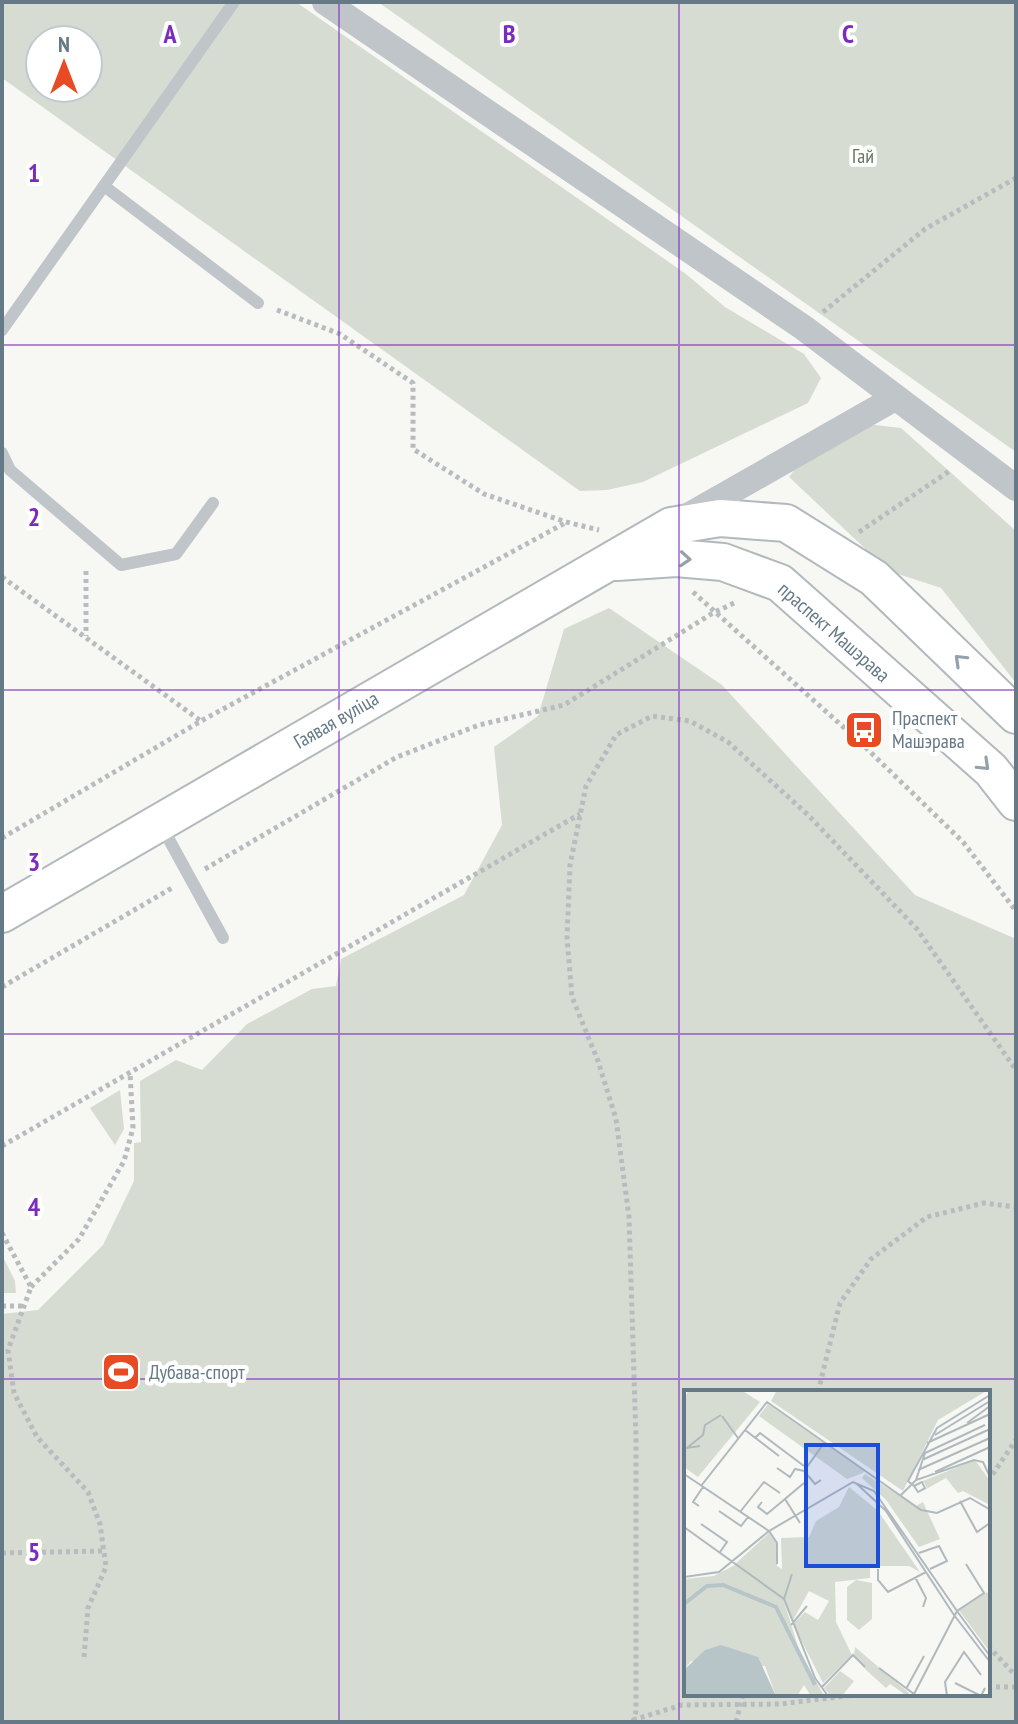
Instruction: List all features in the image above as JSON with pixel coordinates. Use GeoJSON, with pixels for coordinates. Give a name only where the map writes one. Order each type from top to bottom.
{"type":"FeatureCollection","features":[{"type":"Feature","properties":{"kind":"main road"},"geometry":{"type":"LineString","coordinates":[[671,526],[720,518],[786,523],[874,578],[1016,715]]}},
{"type":"Feature","properties":{"kind":"main road","name":"Гаявая вуліца"},"geometry":{"type":"LineString","coordinates":[[2,914],[671,526]]}},
{"type":"Feature","properties":{"kind":"main road","name":"праспект Машэрава"},"geometry":{"type":"LineString","coordinates":[[607,562],[676,558],[723,562],[780,583],[991,770],[1016,802]]}},
{"type":"Feature","properties":{"kind":"street"},"geometry":{"type":"LineString","coordinates":[[325,2],[804,328],[1016,488]]}},
{"type":"Feature","properties":{"kind":"street"},"geometry":{"type":"LineString","coordinates":[[671,526],[895,398]]}},
{"type":"Feature","properties":{"kind":"lane"},"geometry":{"type":"LineString","coordinates":[[2,330],[234,2]]}},
{"type":"Feature","properties":{"kind":"lane"},"geometry":{"type":"LineString","coordinates":[[104,186],[258,303]]}},
{"type":"Feature","properties":{"kind":"lane"},"geometry":{"type":"LineString","coordinates":[[2,453],[10,470],[121,565],[176,554],[213,503]]}},
{"type":"Feature","properties":{"kind":"lane"},"geometry":{"type":"LineString","coordinates":[[160,822],[223,938]]}},
{"type":"Feature","properties":{"kind":"path"},"geometry":{"type":"LineString","coordinates":[[804,328],[925,229],[1016,178]]}},
{"type":"Feature","properties":{"kind":"path"},"geometry":{"type":"LineString","coordinates":[[2,838],[201,721],[566,522]]}},
{"type":"Feature","properties":{"kind":"path"},"geometry":{"type":"LineString","coordinates":[[86,571],[86,637]]}},
{"type":"Feature","properties":{"kind":"path"},"geometry":{"type":"LineString","coordinates":[[2,577],[201,721]]}},
{"type":"Feature","properties":{"kind":"path"},"geometry":{"type":"LineString","coordinates":[[2,987],[397,757],[479,725],[564,705],[713,613]]}},
{"type":"Feature","properties":{"kind":"path"},"geometry":{"type":"LineString","coordinates":[[633,1721],[636,1711],[636,1439],[629,1217],[616,1119],[598,1061],[572,997],[567,938],[570,880],[586,786],[616,735],[652,716],[690,721],[728,742],[808,815],[917,929],[1016,1070]]}},
{"type":"Feature","properties":{"kind":"path"},"geometry":{"type":"LineString","coordinates":[[2,1146],[581,814]]}},
{"type":"Feature","properties":{"kind":"path"},"geometry":{"type":"LineString","coordinates":[[84,1657],[88,1608],[106,1567],[100,1524],[88,1492],[37,1437],[14,1393],[8,1350],[31,1287],[79,1239],[124,1161],[133,1128],[130,1072]]}},
{"type":"Feature","properties":{"kind":"path"},"geometry":{"type":"LineString","coordinates":[[818,1390],[840,1303],[871,1259],[927,1217],[984,1203],[1016,1207]]}},
{"type":"Feature","properties":{"kind":"path"},"geometry":{"type":"LineString","coordinates":[[2,1233],[31,1287]]}},
{"type":"Feature","properties":{"kind":"path"},"geometry":{"type":"LineString","coordinates":[[2,1306],[23,1306]]}},
{"type":"Feature","properties":{"kind":"path"},"geometry":{"type":"LineString","coordinates":[[990,1478],[1016,1440]]}},
{"type":"Feature","properties":{"kind":"path"},"geometry":{"type":"LineString","coordinates":[[2,1553],[104,1551]]}},
{"type":"Feature","properties":{"kind":"path"},"geometry":{"type":"LineString","coordinates":[[990,1648],[1016,1676]]}},
{"type":"Feature","properties":{"kind":"path"},"geometry":{"type":"LineString","coordinates":[[990,1687],[1016,1687]]}},
{"type":"Feature","properties":{"kind":"path"},"geometry":{"type":"LineString","coordinates":[[736,1722],[743,1696]]}},
{"type":"Feature","properties":{"kind":"path"},"geometry":{"type":"LineString","coordinates":[[633,1721],[682,1705],[780,1704],[846,1696]]}},
{"type":"Feature","properties":{"kind":"green space"},"geometry":{"type":"Polygon","coordinates":[[[2,2],[296,2],[686,274],[725,307],[804,354],[821,378],[808,403],[643,482],[607,490],[580,491],[38,104],[104,104],[104,24],[24,24],[24,94],[2,78],[2,2]]]}},
{"type":"Feature","properties":{"kind":"green space","name":"Гай"},"geometry":{"type":"Polygon","coordinates":[[[378,2],[1016,2],[1016,452],[378,2]]]}},
{"type":"Feature","properties":{"kind":"green space"},"geometry":{"type":"Polygon","coordinates":[[[832,420],[901,428],[1016,531],[1016,683],[941,588],[889,571],[789,477],[832,420]]]}},
{"type":"Feature","properties":{"kind":"green space"},"geometry":{"type":"Polygon","coordinates":[[[609,608],[722,685],[915,895],[1016,939],[1016,1722],[2,1722],[2,1314],[38,1310],[103,1245],[134,1181],[134,1143],[141,1142],[140,1081],[176,1060],[202,1070],[247,1024],[312,989],[336,986],[341,959],[464,895],[502,825],[494,747],[538,716],[564,629],[609,608]]]}},
{"type":"Feature","properties":{"kind":"green space"},"geometry":{"type":"Polygon","coordinates":[[[120,1090],[124,1129],[115,1145],[90,1108],[120,1090]]]}},
{"type":"Feature","properties":{"kind":"green space"},"geometry":{"type":"Polygon","coordinates":[[[2,1255],[15,1281],[16,1293],[2,1293],[2,1255]]]}},
{"type":"Feature","properties":{"kind":"place","name":"Праспект Машэрава"},"geometry":{"type":"Point","coordinates":[864,730]}},
{"type":"Feature","properties":{"kind":"place","name":"Дубава-спорт"},"geometry":{"type":"Point","coordinates":[121,1372]}}]}
